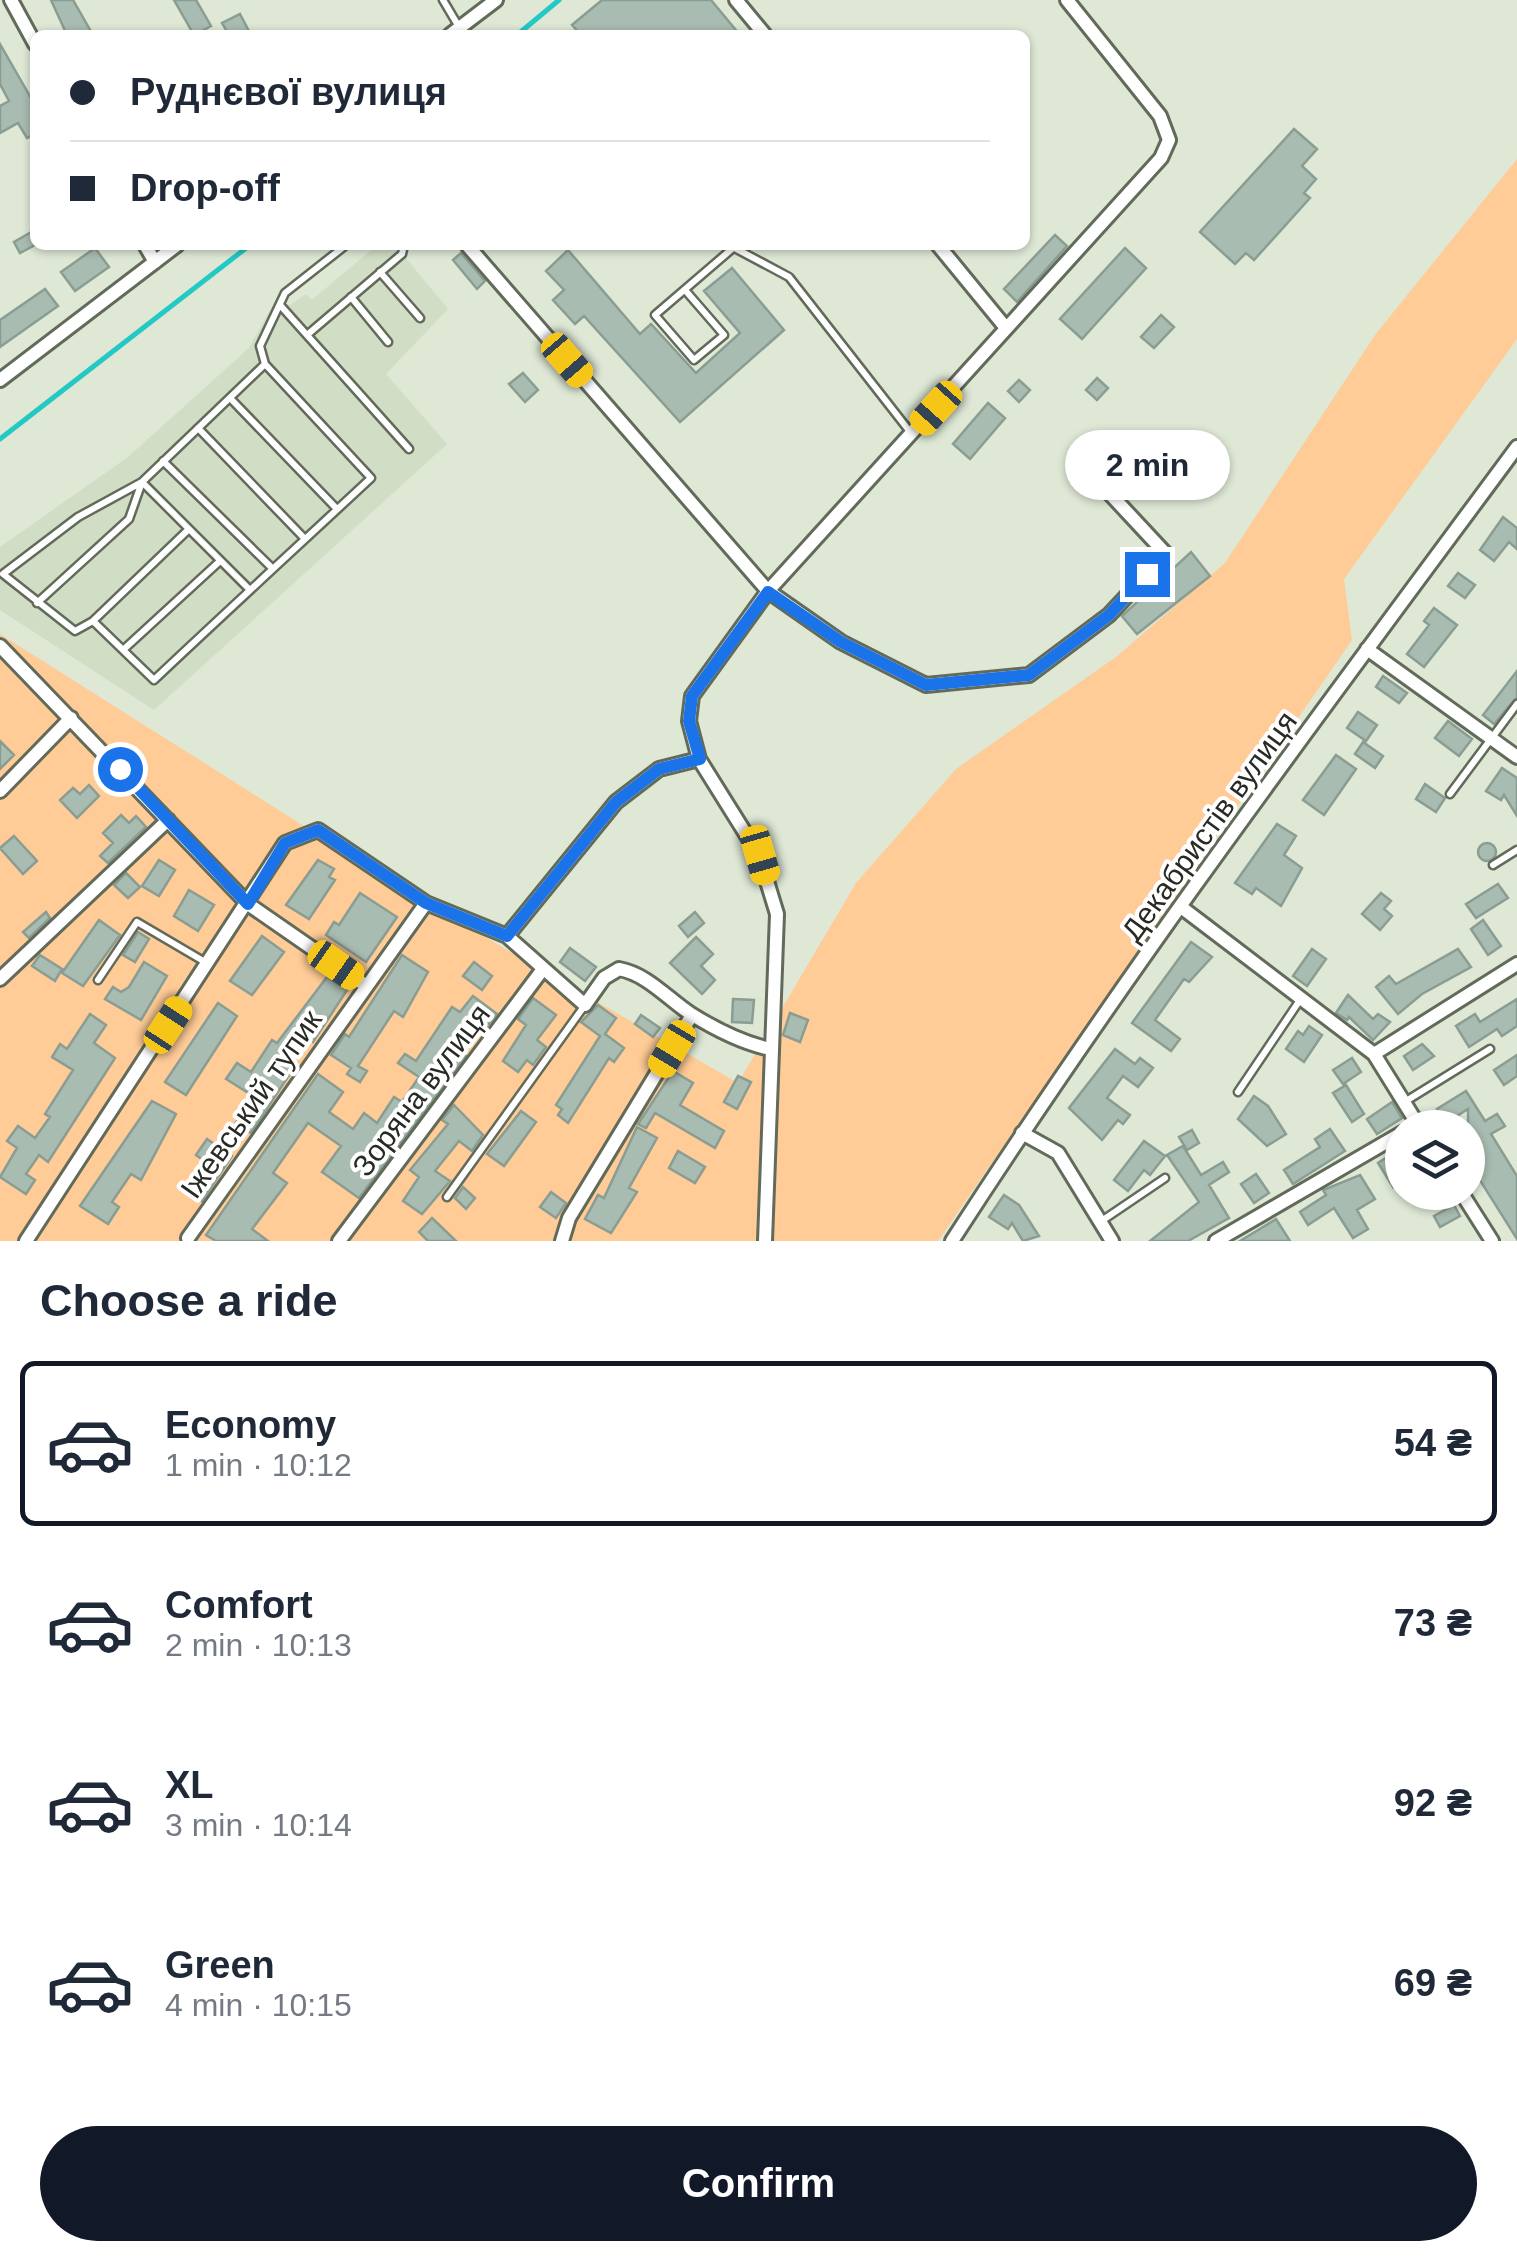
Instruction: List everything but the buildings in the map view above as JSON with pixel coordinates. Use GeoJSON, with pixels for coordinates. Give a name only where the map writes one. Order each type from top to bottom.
{"type":"FeatureCollection","features":[{"type":"Feature","properties":{"kind":"street"},"geometry":{"type":"LineString","coordinates":[[11,0],[30,35]]}},
{"type":"Feature","properties":{"kind":"street"},"geometry":{"type":"LineString","coordinates":[[456,30],[496,0]]}},
{"type":"Feature","properties":{"kind":"street"},"geometry":{"type":"LineString","coordinates":[[736,0],[761,30]]}},
{"type":"Feature","properties":{"kind":"street"},"geometry":{"type":"LineString","coordinates":[[765,1241],[776,914],[760,855],[700,759],[689,721],[692,696],[768,592],[1161,158],[1169,140],[1160,116],[1067,0]]}},
{"type":"Feature","properties":{"kind":"street"},"geometry":{"type":"LineString","coordinates":[[148,250],[154,262]]}},
{"type":"Feature","properties":{"kind":"street"},"geometry":{"type":"LineString","coordinates":[[0,380],[170,250]]}},
{"type":"Feature","properties":{"kind":"street"},"geometry":{"type":"LineString","coordinates":[[471,250],[768,592],[841,642],[926,685],[1029,675],[1109,615],[1166,554],[1086,468]]}},
{"type":"Feature","properties":{"kind":"street"},"geometry":{"type":"LineString","coordinates":[[942,250],[1006,328]]}},
{"type":"Feature","properties":{"kind":"street","name":"Декабристів вулиця"},"geometry":{"type":"LineString","coordinates":[[952,1241],[1022,1133],[1181,907],[1517,447]]}},
{"type":"Feature","properties":{"kind":"street"},"geometry":{"type":"LineString","coordinates":[[0,646],[248,904],[365,985]]}},
{"type":"Feature","properties":{"kind":"street"},"geometry":{"type":"LineString","coordinates":[[1367,649],[1517,757]]}},
{"type":"Feature","properties":{"kind":"street"},"geometry":{"type":"LineString","coordinates":[[0,667],[13,658]]}},
{"type":"Feature","properties":{"kind":"street"},"geometry":{"type":"LineString","coordinates":[[0,790],[70,718]]}},
{"type":"Feature","properties":{"kind":"street"},"geometry":{"type":"LineString","coordinates":[[507,936],[616,802],[659,769],[700,759]]}},
{"type":"Feature","properties":{"kind":"street"},"geometry":{"type":"LineString","coordinates":[[0,979],[168,820]]}},
{"type":"Feature","properties":{"kind":"street"},"geometry":{"type":"LineString","coordinates":[[26,1241],[285,843],[318,830],[426,903],[507,936],[586,1005],[604,978],[619,969],[633,972],[692,1015],[770,1049]]}},
{"type":"Feature","properties":{"kind":"street","name":"Іжевський тупик"},"geometry":{"type":"LineString","coordinates":[[188,1238],[426,903]]}},
{"type":"Feature","properties":{"kind":"street"},"geometry":{"type":"LineString","coordinates":[[1181,907],[1374,1054],[1408,1110]]}},
{"type":"Feature","properties":{"kind":"street"},"geometry":{"type":"LineString","coordinates":[[1374,1054],[1517,964]]}},
{"type":"Feature","properties":{"kind":"street","name":"Зоряна вулиця"},"geometry":{"type":"LineString","coordinates":[[339,1241],[542,969]]}},
{"type":"Feature","properties":{"kind":"street"},"geometry":{"type":"LineString","coordinates":[[562,1241],[569,1218],[692,1015]]}},
{"type":"Feature","properties":{"kind":"street"},"geometry":{"type":"LineString","coordinates":[[1022,1133],[1058,1153],[1112,1241]]}},
{"type":"Feature","properties":{"kind":"street"},"geometry":{"type":"LineString","coordinates":[[1216,1241],[1385,1142]]}},
{"type":"Feature","properties":{"kind":"street"},"geometry":{"type":"LineString","coordinates":[[1473,1210],[1492,1241]]}},
{"type":"Feature","properties":{"kind":"lane"},"geometry":{"type":"LineString","coordinates":[[443,0],[455,30]]}},
{"type":"Feature","properties":{"kind":"lane"},"geometry":{"type":"LineString","coordinates":[[92,621],[154,680],[371,478],[266,364],[260,346],[285,293],[340,250]]}},
{"type":"Feature","properties":{"kind":"lane"},"geometry":{"type":"LineString","coordinates":[[306,334],[403,250]]}},
{"type":"Feature","properties":{"kind":"lane"},"geometry":{"type":"LineString","coordinates":[[685,290],[724,335],[694,360],[656,316],[728,250]]}},
{"type":"Feature","properties":{"kind":"lane"},"geometry":{"type":"LineString","coordinates":[[737,250],[790,277],[912,434]]}},
{"type":"Feature","properties":{"kind":"lane"},"geometry":{"type":"LineString","coordinates":[[380,272],[420,318]]}},
{"type":"Feature","properties":{"kind":"lane"},"geometry":{"type":"LineString","coordinates":[[350,297],[388,342]]}},
{"type":"Feature","properties":{"kind":"lane"},"geometry":{"type":"LineString","coordinates":[[280,305],[409,449]]}},
{"type":"Feature","properties":{"kind":"lane"},"geometry":{"type":"LineString","coordinates":[[189,529],[92,621],[75,631],[3,574],[78,518],[142,482],[266,364]]}},
{"type":"Feature","properties":{"kind":"lane"},"geometry":{"type":"LineString","coordinates":[[230,398],[338,509]]}},
{"type":"Feature","properties":{"kind":"lane"},"geometry":{"type":"LineString","coordinates":[[198,428],[305,539]]}},
{"type":"Feature","properties":{"kind":"lane"},"geometry":{"type":"LineString","coordinates":[[164,462],[272,569]]}},
{"type":"Feature","properties":{"kind":"lane"},"geometry":{"type":"LineString","coordinates":[[142,482],[250,590]]}},
{"type":"Feature","properties":{"kind":"lane"},"geometry":{"type":"LineString","coordinates":[[37,603],[129,519],[142,482]]}},
{"type":"Feature","properties":{"kind":"lane"},"geometry":{"type":"LineString","coordinates":[[122,650],[220,560]]}},
{"type":"Feature","properties":{"kind":"lane"},"geometry":{"type":"LineString","coordinates":[[1450,794],[1517,704]]}},
{"type":"Feature","properties":{"kind":"lane"},"geometry":{"type":"LineString","coordinates":[[1493,865],[1517,850]]}},
{"type":"Feature","properties":{"kind":"lane"},"geometry":{"type":"LineString","coordinates":[[98,980],[137,922],[208,964]]}},
{"type":"Feature","properties":{"kind":"lane"},"geometry":{"type":"LineString","coordinates":[[1238,1092],[1300,1000]]}},
{"type":"Feature","properties":{"kind":"lane"},"geometry":{"type":"LineString","coordinates":[[447,1197],[586,1005]]}},
{"type":"Feature","properties":{"kind":"lane"},"geometry":{"type":"LineString","coordinates":[[1404,1102],[1490,1050]]}},
{"type":"Feature","properties":{"kind":"lane"},"geometry":{"type":"LineString","coordinates":[[1100,1222],[1165,1178]]}},
{"type":"Feature","properties":{"kind":"shaded area"},"geometry":{"type":"Polygon","coordinates":[[[1517,159],[1517,339],[1344,579],[1352,640],[938,1241],[0,1241],[0,634],[426,903],[738,1083],[856,883],[956,769],[1116,657],[1225,563],[1375,335],[1517,159]]]}},
{"type":"Feature","properties":{"kind":"shaded area"},"geometry":{"type":"Polygon","coordinates":[[[371,250],[399,250],[448,309],[386,374],[447,444],[154,710],[0,610],[0,547],[128,457],[249,348],[276,299],[290,305],[306,294],[312,300],[371,250]]]}},
{"type":"Feature","properties":{"kind":"waterway"},"geometry":{"type":"LineString","coordinates":[[523,30],[559,0]]}},
{"type":"Feature","properties":{"kind":"waterway"},"geometry":{"type":"LineString","coordinates":[[0,439],[244,250]]}},
{"type":"Feature","properties":{"kind":"route"},"geometry":{"type":"LineString","coordinates":[[120,769],[248,904],[285,843],[318,830],[426,903],[507,936],[616,802],[659,769],[700,759],[689,721],[692,696],[768,592],[841,642],[926,685],[1029,675],[1109,615],[1147,574]]}}]}
